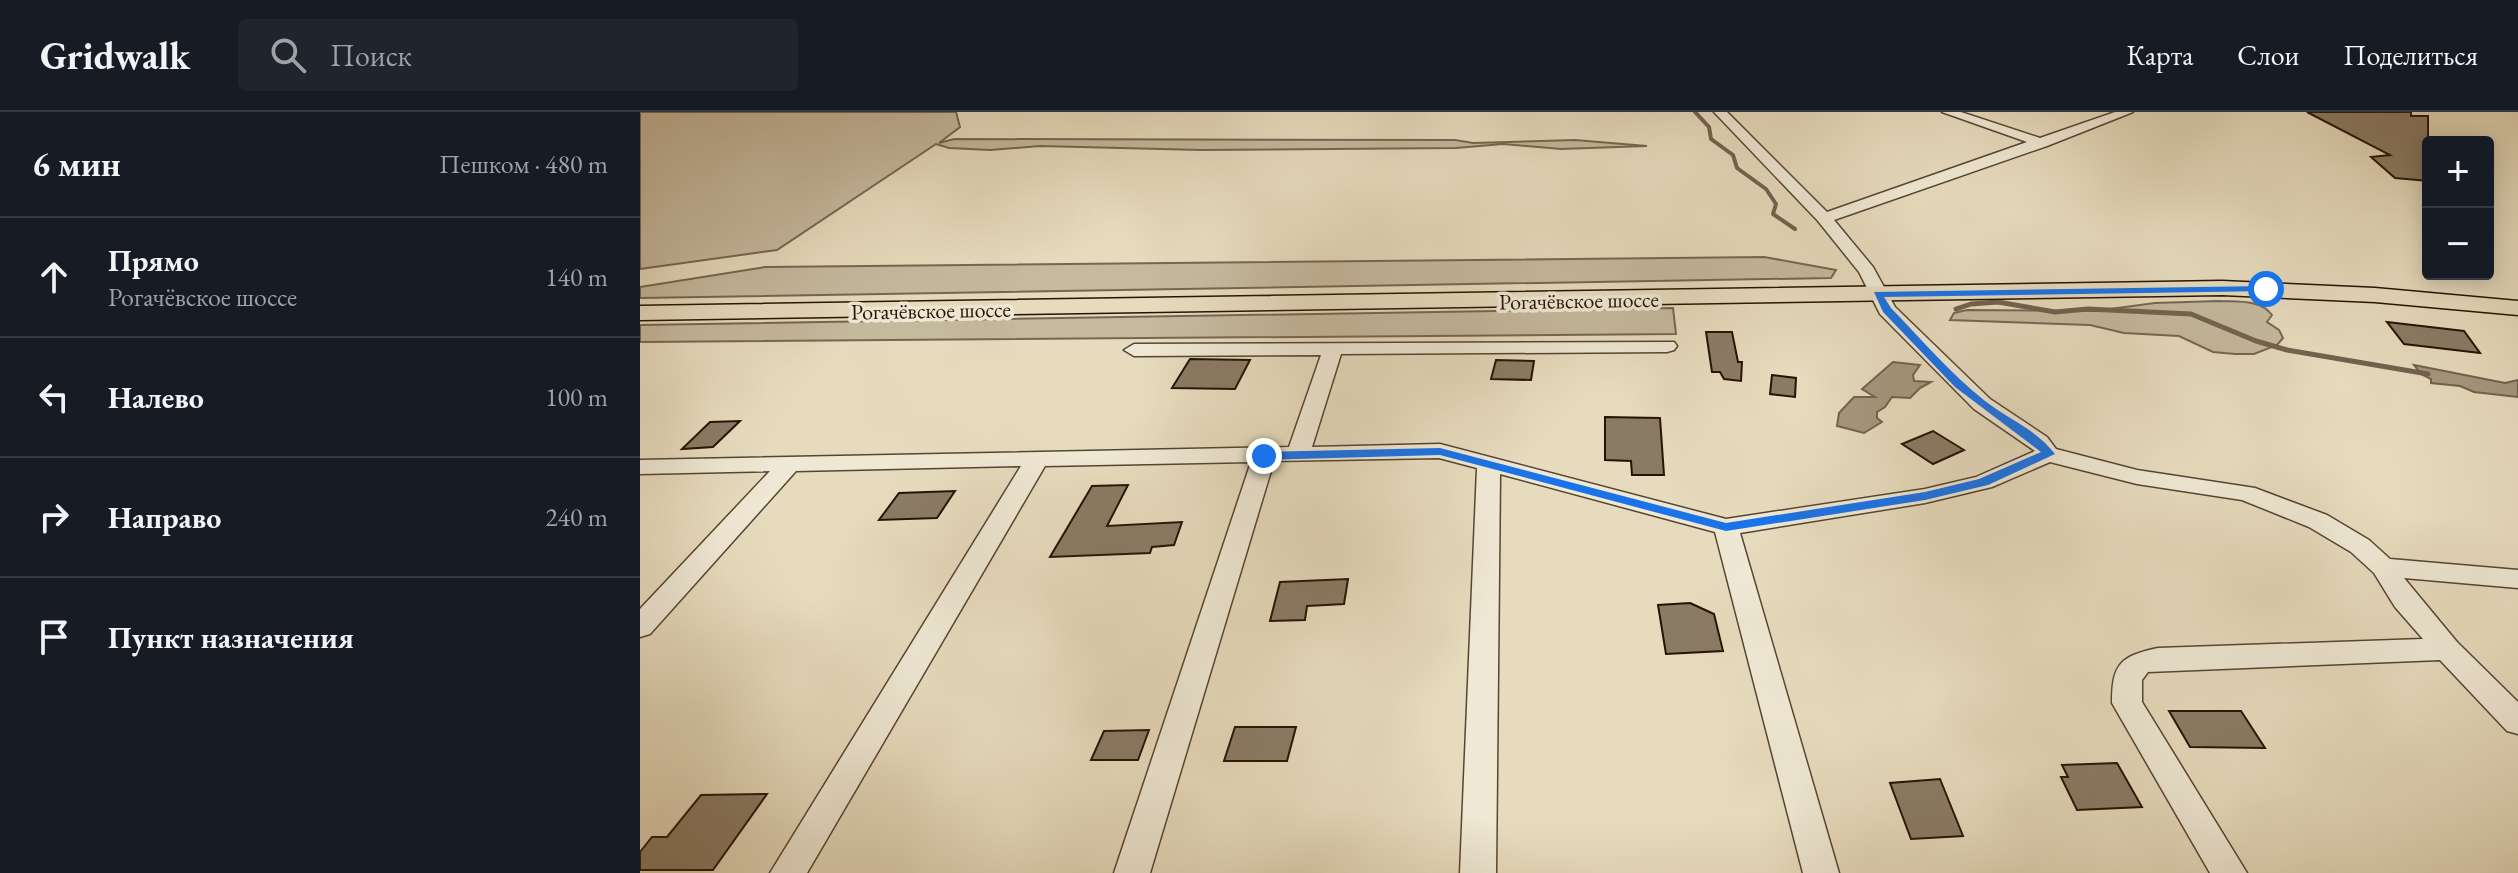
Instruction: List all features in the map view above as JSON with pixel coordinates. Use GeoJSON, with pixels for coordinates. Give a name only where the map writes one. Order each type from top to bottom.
{"type":"FeatureCollection","features":[{"type":"Feature","properties":{"kind":"main road","name":"Рогачёвское шоссе"},"geometry":{"type":"LineString","coordinates":[[640,313],[2266,289],[2518,308]]}},
{"type":"Feature","properties":{"kind":"street"},"geometry":{"type":"LineString","coordinates":[[1720,112],[1824,218],[1867,271],[1887,310],[1959,384],[1982,404],[2039,442],[2048,454]]}},
{"type":"Feature","properties":{"kind":"street"},"geometry":{"type":"LineString","coordinates":[[1948,112],[2042,143]]}},
{"type":"Feature","properties":{"kind":"street"},"geometry":{"type":"LineString","coordinates":[[1824,218],[2127,112]]}},
{"type":"Feature","properties":{"kind":"street"},"geometry":{"type":"LineString","coordinates":[[1134,350],[1667,346]]}},
{"type":"Feature","properties":{"kind":"street"},"geometry":{"type":"LineString","coordinates":[[1298,455],[1333,348]]}},
{"type":"Feature","properties":{"kind":"street"},"geometry":{"type":"LineString","coordinates":[[640,467],[1440,451],[1726,527],[1925,496],[1984,482],[2048,454],[2137,477],[2247,493],[2318,521],[2360,546],[2383,567],[2405,600],[2447,649],[2518,722]]}},
{"type":"Feature","properties":{"kind":"street"},"geometry":{"type":"LineString","coordinates":[[1132,873],[1264,456]]}},
{"type":"Feature","properties":{"kind":"street"},"geometry":{"type":"LineString","coordinates":[[788,873],[1038,458]]}},
{"type":"Feature","properties":{"kind":"street"},"geometry":{"type":"LineString","coordinates":[[1478,873],[1489,463]]}},
{"type":"Feature","properties":{"kind":"street"},"geometry":{"type":"LineString","coordinates":[[640,627],[790,464]]}},
{"type":"Feature","properties":{"kind":"street"},"geometry":{"type":"LineString","coordinates":[[1726,527],[1821,873]]}},
{"type":"Feature","properties":{"kind":"street"},"geometry":{"type":"LineString","coordinates":[[2383,567],[2518,579]]}},
{"type":"Feature","properties":{"kind":"street"},"geometry":{"type":"LineString","coordinates":[[2229,873],[2127,703],[2127,677],[2139,663],[2158,659],[2447,649]]}},
{"type":"Feature","properties":{"kind":"shaded area"},"geometry":{"type":"Polygon","coordinates":[[[640,112],[956,112],[960,127],[939,143],[954,139],[1455,140],[1473,143],[1575,140],[1647,146],[1561,149],[1503,144],[1456,148],[1201,150],[1040,146],[990,150],[949,148],[936,144],[777,250],[640,269],[640,112]]]}},
{"type":"Feature","properties":{"kind":"shaded area"},"geometry":{"type":"Polygon","coordinates":[[[1764,257],[1836,270],[1831,278],[640,298],[640,287],[765,267],[1764,257]]]}},
{"type":"Feature","properties":{"kind":"shaded area"},"geometry":{"type":"Polygon","coordinates":[[[2248,302],[2261,306],[2272,315],[2267,322],[2279,330],[2283,338],[2277,345],[2254,354],[2235,354],[2213,352],[2179,336],[2124,333],[2090,325],[1950,320],[1954,313],[1967,310],[2095,311],[2155,303],[2248,302]]]}},
{"type":"Feature","properties":{"kind":"shaded area"},"geometry":{"type":"Polygon","coordinates":[[[1673,308],[1676,334],[640,342],[640,325],[1673,308]]]}},
{"type":"Feature","properties":{"kind":"shaded area"},"geometry":{"type":"Polygon","coordinates":[[[1893,362],[1920,365],[1913,375],[1914,381],[1931,382],[1910,398],[1892,397],[1877,412],[1877,418],[1882,422],[1864,433],[1837,426],[1839,413],[1854,397],[1875,397],[1862,389],[1893,362]]]}},
{"type":"Feature","properties":{"kind":"shaded area"},"geometry":{"type":"Polygon","coordinates":[[[2414,365],[2505,383],[2518,380],[2518,397],[2431,383],[2431,379],[2421,374],[2414,365]]]}},
{"type":"Feature","properties":{"kind":"building"},"geometry":{"type":"Polygon","coordinates":[[[2307,112],[2411,112],[2411,116],[2428,116],[2428,136],[2422,136],[2422,180],[2395,178],[2371,157],[2390,155],[2307,112]]]}},
{"type":"Feature","properties":{"kind":"building"},"geometry":{"type":"Polygon","coordinates":[[[2387,322],[2464,331],[2480,353],[2404,344],[2387,322]]]}},
{"type":"Feature","properties":{"kind":"building"},"geometry":{"type":"Polygon","coordinates":[[[1706,332],[1732,332],[1738,362],[1742,362],[1741,381],[1724,379],[1720,372],[1712,372],[1706,332]]]}},
{"type":"Feature","properties":{"kind":"building"},"geometry":{"type":"Polygon","coordinates":[[[1190,359],[1250,360],[1235,389],[1172,388],[1190,359]]]}},
{"type":"Feature","properties":{"kind":"building"},"geometry":{"type":"Polygon","coordinates":[[[1496,360],[1534,361],[1531,380],[1491,379],[1496,360]]]}},
{"type":"Feature","properties":{"kind":"building"},"geometry":{"type":"Polygon","coordinates":[[[1772,375],[1796,378],[1795,397],[1770,394],[1772,375]]]}},
{"type":"Feature","properties":{"kind":"building"},"geometry":{"type":"Polygon","coordinates":[[[1605,417],[1660,418],[1664,475],[1632,475],[1631,461],[1605,460],[1605,417]]]}},
{"type":"Feature","properties":{"kind":"building"},"geometry":{"type":"Polygon","coordinates":[[[740,421],[713,447],[682,449],[710,422],[740,421]]]}},
{"type":"Feature","properties":{"kind":"building"},"geometry":{"type":"Polygon","coordinates":[[[1933,431],[1964,450],[1933,464],[1902,444],[1933,431]]]}},
{"type":"Feature","properties":{"kind":"building"},"geometry":{"type":"Polygon","coordinates":[[[1128,485],[1107,526],[1182,522],[1174,545],[1152,547],[1150,553],[1050,557],[1092,486],[1128,485]]]}},
{"type":"Feature","properties":{"kind":"building"},"geometry":{"type":"Polygon","coordinates":[[[955,491],[937,518],[879,520],[899,493],[955,491]]]}},
{"type":"Feature","properties":{"kind":"building"},"geometry":{"type":"Polygon","coordinates":[[[1348,579],[1344,604],[1307,606],[1305,620],[1270,621],[1280,582],[1348,579]]]}},
{"type":"Feature","properties":{"kind":"building"},"geometry":{"type":"Polygon","coordinates":[[[1690,603],[1714,614],[1723,651],[1666,654],[1658,605],[1690,603]]]}},
{"type":"Feature","properties":{"kind":"building"},"geometry":{"type":"Polygon","coordinates":[[[2169,711],[2241,711],[2265,748],[2190,747],[2169,711]]]}},
{"type":"Feature","properties":{"kind":"building"},"geometry":{"type":"Polygon","coordinates":[[[1235,727],[1296,727],[1287,761],[1224,761],[1235,727]]]}},
{"type":"Feature","properties":{"kind":"building"},"geometry":{"type":"Polygon","coordinates":[[[1149,730],[1138,760],[1091,760],[1104,731],[1149,730]]]}},
{"type":"Feature","properties":{"kind":"building"},"geometry":{"type":"Polygon","coordinates":[[[2117,763],[2142,807],[2077,810],[2061,777],[2068,777],[2062,765],[2117,763]]]}},
{"type":"Feature","properties":{"kind":"building"},"geometry":{"type":"Polygon","coordinates":[[[1940,779],[1963,836],[1911,839],[1890,783],[1940,779]]]}},
{"type":"Feature","properties":{"kind":"building"},"geometry":{"type":"Polygon","coordinates":[[[767,794],[713,870],[640,870],[640,852],[652,837],[667,837],[701,795],[767,794]]]}},
{"type":"Feature","properties":{"kind":"waterway"},"geometry":{"type":"LineString","coordinates":[[1695,112],[1709,127],[1711,139],[1733,155],[1737,168],[1766,189],[1776,204],[1773,214],[1795,229]]}},
{"type":"Feature","properties":{"kind":"waterway"},"geometry":{"type":"LineString","coordinates":[[1956,309],[1971,304],[1998,302],[2055,312],[2088,309],[2191,314],[2256,341],[2287,350],[2428,374]]}},
{"type":"Feature","properties":{"kind":"route"},"geometry":{"type":"LineString","coordinates":[[1264,456],[1440,451],[1726,527],[1925,496],[1984,482],[2048,454],[2039,442],[1982,404],[1959,384],[1887,310],[1878,294],[2266,289]]}}]}
